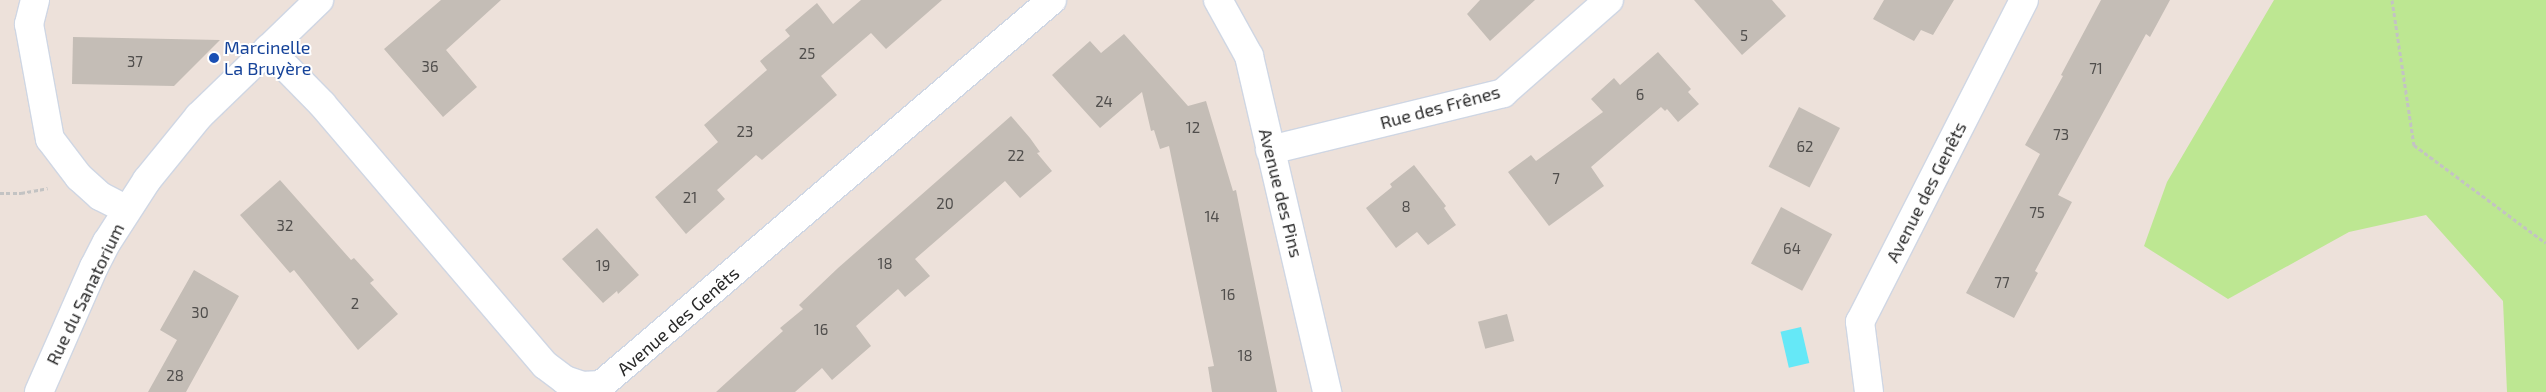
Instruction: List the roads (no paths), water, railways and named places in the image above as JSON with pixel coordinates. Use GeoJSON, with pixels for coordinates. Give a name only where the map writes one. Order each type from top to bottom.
{"type":"FeatureCollection","features":[{"type":"Feature","properties":{"kind":"street"},"geometry":{"type":"LineString","coordinates":[[35,0],[29,24],[50,139],[79,177],[100,196],[127,210]]}},
{"type":"Feature","properties":{"kind":"street","name":"Rue du Sanatorium"},"geometry":{"type":"LineString","coordinates":[[38,392],[94,266],[127,210],[161,161],[184,132],[319,0]]}},
{"type":"Feature","properties":{"kind":"street","name":"Avenue des Genêts"},"geometry":{"type":"LineString","coordinates":[[268,49],[322,104],[545,364],[564,380],[582,386],[601,384],[624,368],[1052,0]]}},
{"type":"Feature","properties":{"kind":"street","name":"Avenue des Pins"},"geometry":{"type":"LineString","coordinates":[[1218,0],[1249,56],[1326,392]]}},
{"type":"Feature","properties":{"kind":"street","name":"Rue des Frênes"},"geometry":{"type":"LineString","coordinates":[[1270,150],[1503,93],[1609,0]]}},
{"type":"Feature","properties":{"kind":"street","name":"Avenue des Genêts"},"geometry":{"type":"LineString","coordinates":[[1869,392],[1860,322],[2024,0]]}},
{"type":"Feature","properties":{"kind":"water"},"geometry":{"type":"Polygon","coordinates":[[[1801,327],[1809,363],[1789,368],[1781,332],[1801,327]]]}},
{"type":"Feature","properties":{"kind":"place","name":"Marcinelle La Bruyère"},"geometry":{"type":"Point","coordinates":[214,58]}}]}
